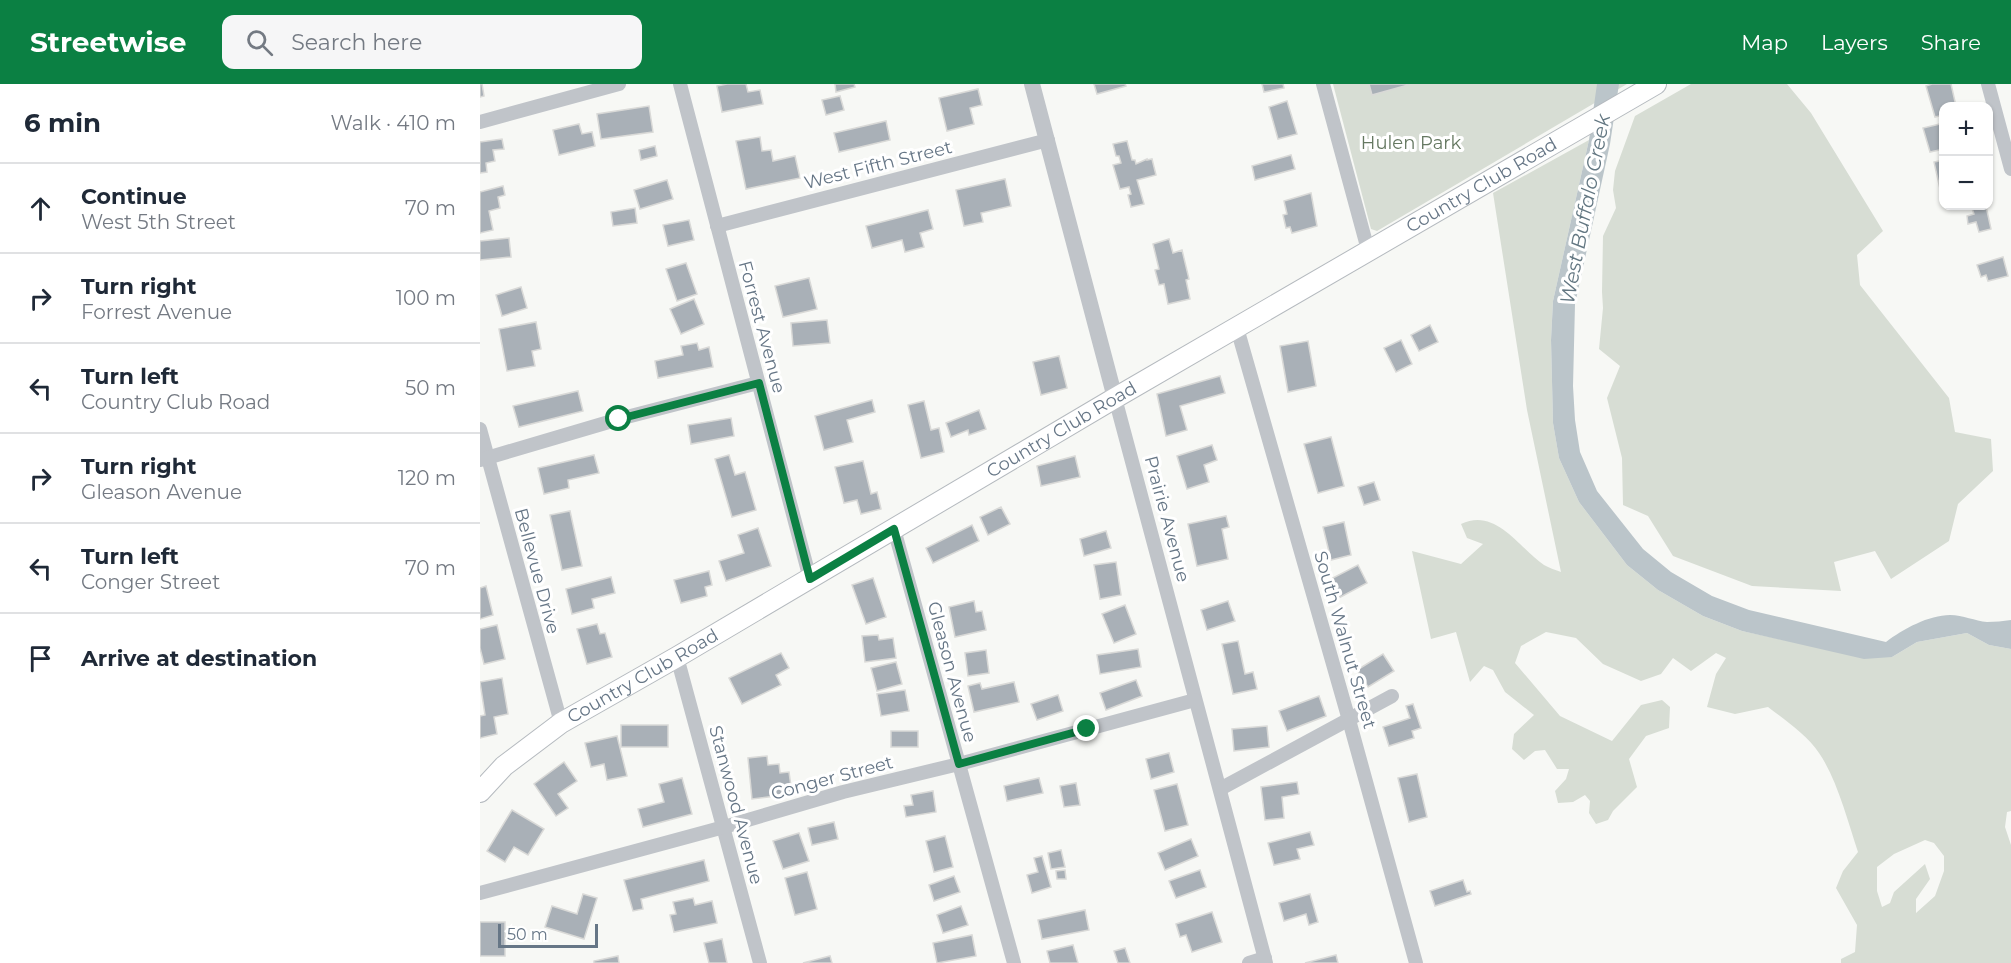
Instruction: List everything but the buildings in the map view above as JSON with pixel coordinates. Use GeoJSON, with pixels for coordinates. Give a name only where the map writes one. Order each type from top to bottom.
{"type":"FeatureCollection","features":[{"type":"Feature","properties":{"kind":"main road","name":"Country Club Road"},"geometry":{"type":"LineString","coordinates":[[480,792],[504,766],[561,723],[1656,84]]}},
{"type":"Feature","properties":{"kind":"street"},"geometry":{"type":"LineString","coordinates":[[480,122],[619,84]]}},
{"type":"Feature","properties":{"kind":"street","name":"Forrest Avenue"},"geometry":{"type":"LineString","coordinates":[[680,84],[810,579]]}},
{"type":"Feature","properties":{"kind":"street","name":"Prairie Avenue"},"geometry":{"type":"LineString","coordinates":[[1032,84],[1265,961]]}},
{"type":"Feature","properties":{"kind":"street"},"geometry":{"type":"LineString","coordinates":[[1323,84],[1368,250]]}},
{"type":"Feature","properties":{"kind":"street"},"geometry":{"type":"LineString","coordinates":[[1988,84],[2011,169]]}},
{"type":"Feature","properties":{"kind":"street","name":"West Fifth Street"},"geometry":{"type":"LineString","coordinates":[[717,226],[1048,140]]}},
{"type":"Feature","properties":{"kind":"street","name":"South Walnut Street"},"geometry":{"type":"LineString","coordinates":[[1237,328],[1416,963]]}},
{"type":"Feature","properties":{"kind":"street"},"geometry":{"type":"LineString","coordinates":[[484,459],[619,419],[759,383]]}},
{"type":"Feature","properties":{"kind":"street","name":"Bellevue Drive"},"geometry":{"type":"LineString","coordinates":[[480,429],[484,459],[561,723]]}},
{"type":"Feature","properties":{"kind":"street","name":"Gleason Avenue"},"geometry":{"type":"LineString","coordinates":[[894,529],[1014,963]]}},
{"type":"Feature","properties":{"kind":"street","name":"Stanwood Avenue"},"geometry":{"type":"LineString","coordinates":[[677,657],[760,963]]}},
{"type":"Feature","properties":{"kind":"street"},"geometry":{"type":"LineString","coordinates":[[1220,789],[1392,696]]}},
{"type":"Feature","properties":{"kind":"street","name":"Conger Street"},"geometry":{"type":"LineString","coordinates":[[480,893],[724,828],[843,792],[959,764],[1195,700]]}},
{"type":"Feature","properties":{"kind":"street"},"geometry":{"type":"LineString","coordinates":[[1249,963],[1265,961]]}},
{"type":"Feature","properties":{"kind":"green space","name":"Hulen Park"},"geometry":{"type":"Polygon","coordinates":[[[1333,84],[1627,84],[1377,231],[1371,229],[1333,84]]]}},
{"type":"Feature","properties":{"kind":"green space"},"geometry":{"type":"Polygon","coordinates":[[[1691,84],[1787,84],[1811,113],[1883,231],[1857,255],[1860,285],[1949,398],[1955,432],[1991,439],[1993,471],[1958,504],[1949,541],[1891,579],[1875,551],[1834,562],[1841,591],[1752,586],[1673,556],[1648,516],[1623,505],[1622,458],[1607,398],[1620,366],[1599,349],[1603,308],[1603,236],[1616,208],[1613,190],[1615,171],[1635,116],[1691,84]]]}},
{"type":"Feature","properties":{"kind":"green space"},"geometry":{"type":"Polygon","coordinates":[[[1589,140],[1553,301],[1551,340],[1553,423],[1559,458],[1579,502],[1627,565],[1658,590],[1703,616],[1742,631],[1821,648],[1892,657],[1917,642],[1967,633],[1989,645],[2011,649],[2011,811],[2007,812],[2005,827],[2011,845],[2011,963],[1841,963],[1841,959],[1855,952],[1857,925],[1836,888],[1843,871],[1858,852],[1837,788],[1814,746],[1768,707],[1735,714],[1707,707],[1716,674],[1726,658],[1716,653],[1691,671],[1673,658],[1661,674],[1641,681],[1603,664],[1576,638],[1546,632],[1521,646],[1515,663],[1560,716],[1612,741],[1641,705],[1662,700],[1670,707],[1669,728],[1646,736],[1629,759],[1637,787],[1613,811],[1608,820],[1596,824],[1589,813],[1590,801],[1585,795],[1573,802],[1558,803],[1555,791],[1566,779],[1569,769],[1557,769],[1545,750],[1535,751],[1524,760],[1512,749],[1514,734],[1534,715],[1505,692],[1493,670],[1484,666],[1470,682],[1456,632],[1431,639],[1412,551],[1461,564],[1483,544],[1467,538],[1461,524],[1474,520],[1496,525],[1544,565],[1561,572],[1527,410],[1493,193],[1589,140]],[[1925,840],[1894,854],[1877,867],[1877,891],[1882,907],[1890,903],[1894,892],[1925,864],[1930,879],[1916,899],[1916,913],[1935,896],[1944,871],[1944,856],[1934,843],[1925,840]]]}},
{"type":"Feature","properties":{"kind":"water","name":"West Buffalo Creek"},"geometry":{"type":"Polygon","coordinates":[[[1597,84],[1619,84],[1610,144],[1575,304],[1573,386],[1580,452],[1597,491],[1643,549],[1671,572],[1712,596],[1749,610],[1886,642],[1900,632],[1934,617],[1955,615],[1987,622],[2011,620],[2011,649],[1989,645],[1967,633],[1917,642],[1892,657],[1864,659],[1742,631],[1703,616],[1658,590],[1627,565],[1579,502],[1559,458],[1553,423],[1551,340],[1553,301],[1589,140],[1597,84]]]}},
{"type":"Feature","properties":{"kind":"route"},"geometry":{"type":"LineString","coordinates":[[619,419],[759,383],[810,579],[894,529],[959,764],[1087,729]]}}]}
